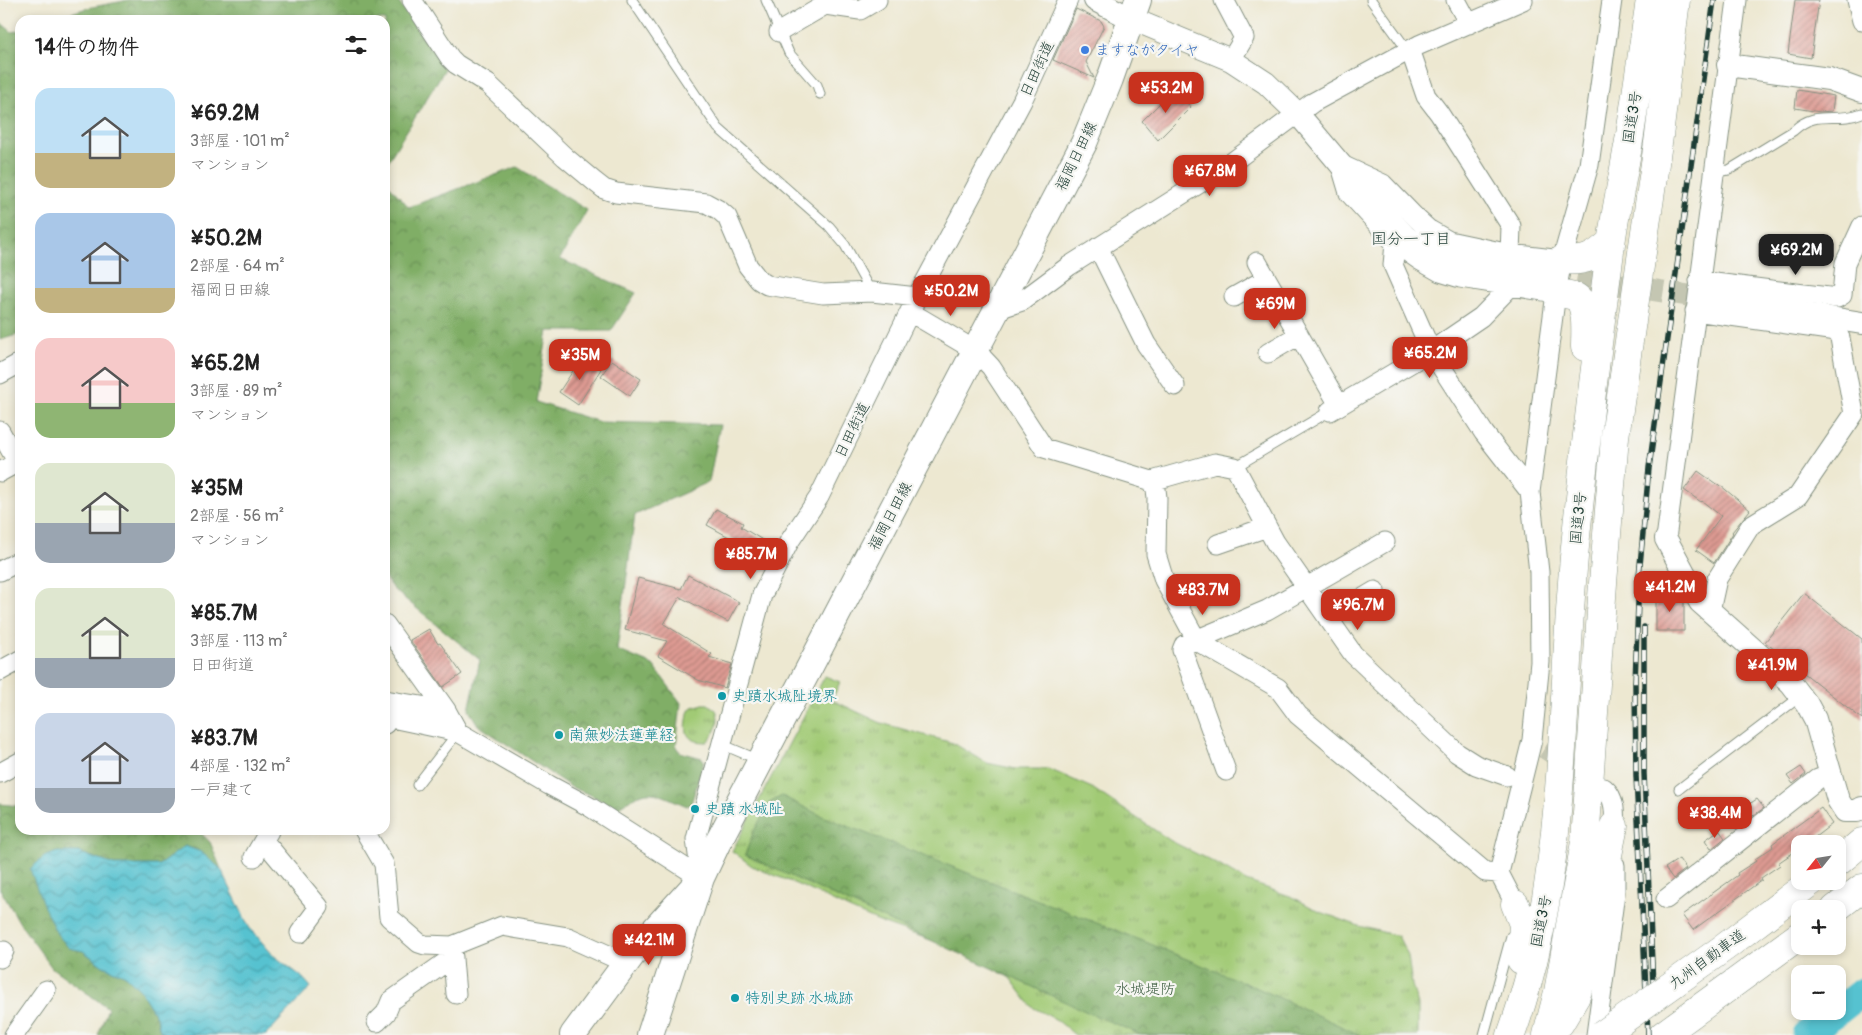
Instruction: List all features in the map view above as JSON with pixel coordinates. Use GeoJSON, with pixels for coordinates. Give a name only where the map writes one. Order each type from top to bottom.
{"type":"FeatureCollection","features":[{"type":"Feature","properties":{"kind":"highway"},"geometry":{"type":"LineString","coordinates":[[1630,136],[1632,43],[1637,0]]}},
{"type":"Feature","properties":{"kind":"highway","name":"国道3号"},"geometry":{"type":"LineString","coordinates":[[1514,1028],[1539,942],[1552,862],[1559,788],[1574,559],[1583,469],[1611,242],[1630,136],[1650,0]]}},
{"type":"Feature","properties":{"kind":"highway","name":"国道3号"},"geometry":{"type":"LineString","coordinates":[[1547,1035],[1558,992],[1585,842],[1602,592],[1615,437],[1659,136],[1676,0]]}},
{"type":"Feature","properties":{"kind":"highway"},"geometry":{"type":"LineString","coordinates":[[1659,136],[1689,0]]}},
{"type":"Feature","properties":{"kind":"highway"},"geometry":{"type":"LineString","coordinates":[[1583,469],[1585,316],[1579,298],[1573,296],[1554,275],[1577,261],[1591,258],[1611,242]]}},
{"type":"Feature","properties":{"kind":"highway"},"geometry":{"type":"LineString","coordinates":[[1553,1035],[1576,996],[1583,976],[1614,826]]}},
{"type":"Feature","properties":{"kind":"highway"},"geometry":{"type":"LineString","coordinates":[[1846,855],[1862,842]]}},
{"type":"Feature","properties":{"kind":"highway"},"geometry":{"type":"LineString","coordinates":[[1846,900],[1862,888]]}},
{"type":"Feature","properties":{"kind":"highway","name":"九州自動車道"},"geometry":{"type":"LineString","coordinates":[[1602,1035],[1800,890]]}},
{"type":"Feature","properties":{"kind":"highway"},"geometry":{"type":"LineString","coordinates":[[1514,1028],[1523,939],[1523,924],[1515,904]]}},
{"type":"Feature","properties":{"kind":"highway"},"geometry":{"type":"LineString","coordinates":[[1662,1035],[1791,942]]}},
{"type":"Feature","properties":{"kind":"main road","name":"福岡日田線"},"geometry":{"type":"LineString","coordinates":[[650,1035],[701,878],[1084,143],[1110,79],[1135,9]]}},
{"type":"Feature","properties":{"kind":"main road"},"geometry":{"type":"LineString","coordinates":[[573,1035],[630,957],[701,878]]}},
{"type":"Feature","properties":{"kind":"main road"},"geometry":{"type":"LineString","coordinates":[[630,957],[652,960],[656,967],[650,1035]]}},
{"type":"Feature","properties":{"kind":"street"},"geometry":{"type":"LineString","coordinates":[[412,0],[450,58],[456,64],[488,84],[565,157],[604,189],[616,194],[706,203],[719,210],[727,218],[748,266],[767,285],[823,294],[872,292],[914,305],[976,351],[991,367],[1044,448],[1152,481],[1215,463],[1235,467],[1267,527],[1306,589],[1354,654],[1458,753],[1476,765],[1506,776]]}},
{"type":"Feature","properties":{"kind":"street"},"geometry":{"type":"LineString","coordinates":[[779,32],[825,5],[860,10],[877,0]]}},
{"type":"Feature","properties":{"kind":"street","name":"日田街道"},"geometry":{"type":"LineString","coordinates":[[701,878],[696,839],[762,595],[789,542],[819,497],[914,305],[1022,101],[1068,0]]}},
{"type":"Feature","properties":{"kind":"street"},"geometry":{"type":"LineString","coordinates":[[1095,0],[1135,9],[1232,60],[1266,83],[1298,114],[1405,236],[1426,250],[1449,259],[1467,263],[1554,275]]}},
{"type":"Feature","properties":{"kind":"street"},"geometry":{"type":"LineString","coordinates":[[1224,0],[1244,38],[1232,60]]}},
{"type":"Feature","properties":{"kind":"street"},"geometry":{"type":"LineString","coordinates":[[1456,0],[1469,24]]}},
{"type":"Feature","properties":{"kind":"street"},"geometry":{"type":"LineString","coordinates":[[998,309],[1022,301],[1098,247],[1227,166],[1312,103],[1408,51],[1523,0]]}},
{"type":"Feature","properties":{"kind":"street"},"geometry":{"type":"LineString","coordinates":[[1515,904],[1499,873],[1538,745],[1540,662],[1539,572],[1530,492],[1554,275],[1589,165],[1612,0]]}},
{"type":"Feature","properties":{"kind":"street"},"geometry":{"type":"LineString","coordinates":[[1736,0],[1702,297],[1666,539],[1700,602],[1790,683],[1801,696],[1815,719],[1838,800],[1845,811],[1857,811],[1862,808]]}},
{"type":"Feature","properties":{"kind":"street"},"geometry":{"type":"LineString","coordinates":[[1857,0],[1862,20]]}},
{"type":"Feature","properties":{"kind":"street"},"geometry":{"type":"LineString","coordinates":[[1408,51],[1413,58],[1426,96],[1512,226],[1510,254]]}},
{"type":"Feature","properties":{"kind":"street"},"geometry":{"type":"LineString","coordinates":[[1728,65],[1829,79],[1862,90]]}},
{"type":"Feature","properties":{"kind":"street"},"geometry":{"type":"LineString","coordinates":[[1340,164],[1383,184],[1417,219],[1440,237],[1459,244],[1510,254],[1554,275]]}},
{"type":"Feature","properties":{"kind":"street"},"geometry":{"type":"LineString","coordinates":[[1340,164],[1349,193],[1395,243],[1440,272],[1460,278],[1510,287],[1554,275]]}},
{"type":"Feature","properties":{"kind":"street"},"geometry":{"type":"LineString","coordinates":[[1702,297],[1837,298],[1842,294],[1845,262],[1862,226]]}},
{"type":"Feature","properties":{"kind":"street"},"geometry":{"type":"LineString","coordinates":[[1395,243],[1393,265],[1432,351],[1484,433],[1530,492]]}},
{"type":"Feature","properties":{"kind":"street"},"geometry":{"type":"LineString","coordinates":[[1098,247],[1146,344],[1175,386]]}},
{"type":"Feature","properties":{"kind":"street"},"geometry":{"type":"LineString","coordinates":[[1257,262],[1299,335],[1334,408],[1432,351],[1481,317],[1510,287]]}},
{"type":"Feature","properties":{"kind":"street"},"geometry":{"type":"LineString","coordinates":[[1234,297],[1266,279]]}},
{"type":"Feature","properties":{"kind":"street"},"geometry":{"type":"LineString","coordinates":[[1702,297],[1862,323]]}},
{"type":"Feature","properties":{"kind":"street"},"geometry":{"type":"LineString","coordinates":[[1702,297],[1836,332],[1840,338],[1855,426],[1798,496],[1751,524],[1717,579],[1710,611]]}},
{"type":"Feature","properties":{"kind":"street"},"geometry":{"type":"LineString","coordinates":[[1268,353],[1299,335]]}},
{"type":"Feature","properties":{"kind":"street"},"geometry":{"type":"LineString","coordinates":[[0,374],[15,366]]}},
{"type":"Feature","properties":{"kind":"street"},"geometry":{"type":"LineString","coordinates":[[0,431],[15,457]]}},
{"type":"Feature","properties":{"kind":"street"},"geometry":{"type":"LineString","coordinates":[[0,472],[15,466]]}},
{"type":"Feature","properties":{"kind":"street"},"geometry":{"type":"LineString","coordinates":[[1152,481],[1156,489],[1157,498],[1156,554],[1164,580],[1197,641],[1278,688],[1298,714],[1485,872],[1499,873]]}},
{"type":"Feature","properties":{"kind":"street"},"geometry":{"type":"LineString","coordinates":[[1218,544],[1267,527]]}},
{"type":"Feature","properties":{"kind":"street"},"geometry":{"type":"LineString","coordinates":[[1226,771],[1182,650],[1184,646],[1267,610],[1386,542]]}},
{"type":"Feature","properties":{"kind":"street"},"geometry":{"type":"LineString","coordinates":[[0,572],[15,563]]}},
{"type":"Feature","properties":{"kind":"street"},"geometry":{"type":"LineString","coordinates":[[1328,619],[1375,591]]}},
{"type":"Feature","properties":{"kind":"street"},"geometry":{"type":"LineString","coordinates":[[390,631],[446,710],[458,732]]}},
{"type":"Feature","properties":{"kind":"street"},"geometry":{"type":"LineString","coordinates":[[0,671],[15,663]]}},
{"type":"Feature","properties":{"kind":"street"},"geometry":{"type":"LineString","coordinates":[[390,701],[446,710]]}},
{"type":"Feature","properties":{"kind":"street"},"geometry":{"type":"LineString","coordinates":[[390,718],[458,732],[590,807],[701,878]]}},
{"type":"Feature","properties":{"kind":"street"},"geometry":{"type":"LineString","coordinates":[[0,773],[15,765]]}},
{"type":"Feature","properties":{"kind":"street"},"geometry":{"type":"LineString","coordinates":[[1666,899],[1818,779],[1830,774]]}},
{"type":"Feature","properties":{"kind":"street"},"geometry":{"type":"LineString","coordinates":[[1596,1035],[1615,894],[1613,800],[1604,788]]}},
{"type":"Feature","properties":{"kind":"street"},"geometry":{"type":"LineString","coordinates":[[254,857],[267,835],[319,907],[300,934]]}},
{"type":"Feature","properties":{"kind":"street"},"geometry":{"type":"LineString","coordinates":[[367,835],[384,864],[389,917],[419,943],[452,952]]}},
{"type":"Feature","properties":{"kind":"street"},"geometry":{"type":"LineString","coordinates":[[377,1022],[386,1013],[391,1001],[452,952],[502,926],[568,937],[630,957]]}},
{"type":"Feature","properties":{"kind":"street"},"geometry":{"type":"LineString","coordinates":[[452,952],[456,994]]}},
{"type":"Feature","properties":{"kind":"street"},"geometry":{"type":"LineString","coordinates":[[14,1035],[46,990]]}},
{"type":"Feature","properties":{"kind":"lane"},"geometry":{"type":"LineString","coordinates":[[632,0],[718,128],[829,226],[845,245],[872,292]]}},
{"type":"Feature","properties":{"kind":"lane"},"geometry":{"type":"LineString","coordinates":[[766,0],[789,54],[817,85],[820,94]]}},
{"type":"Feature","properties":{"kind":"lane"},"geometry":{"type":"LineString","coordinates":[[1371,0],[1408,51]]}},
{"type":"Feature","properties":{"kind":"lane"},"geometry":{"type":"LineString","coordinates":[[1715,172],[1729,170],[1793,131],[1802,122],[1812,118],[1862,113]]}},
{"type":"Feature","properties":{"kind":"lane"},"geometry":{"type":"LineString","coordinates":[[1235,467],[1334,408]]}},
{"type":"Feature","properties":{"kind":"lane"},"geometry":{"type":"LineString","coordinates":[[1679,789],[1801,696]]}},
{"type":"Feature","properties":{"kind":"lane"},"geometry":{"type":"LineString","coordinates":[[417,786],[458,732]]}},
{"type":"Feature","properties":{"kind":"lane"},"geometry":{"type":"LineString","coordinates":[[722,744],[761,761]]}},
{"type":"Feature","properties":{"kind":"lane"},"geometry":{"type":"LineString","coordinates":[[1484,1035],[1513,928],[1515,904]]}},
{"type":"Feature","properties":{"kind":"green space"},"geometry":{"type":"Polygon","coordinates":[[[129,0],[397,0],[445,69],[390,158],[390,15],[65,15],[87,8],[129,0]]]}},
{"type":"Feature","properties":{"kind":"green space"},"geometry":{"type":"Polygon","coordinates":[[[0,22],[12,32],[15,31],[15,336],[0,340],[0,22]]]}},
{"type":"Feature","properties":{"kind":"green space"},"geometry":{"type":"Polygon","coordinates":[[[517,167],[587,210],[560,259],[636,293],[611,331],[548,331],[536,402],[600,422],[720,425],[709,482],[635,515],[617,650],[653,665],[681,703],[676,747],[680,752],[702,758],[704,761],[691,804],[687,806],[651,793],[636,796],[616,809],[593,796],[571,787],[478,725],[469,710],[480,660],[390,585],[390,186],[409,207],[517,167]]]}},
{"type":"Feature","properties":{"kind":"green space"},"geometry":{"type":"Polygon","coordinates":[[[825,676],[840,682],[832,700],[881,723],[953,743],[987,763],[1016,769],[1048,769],[1058,773],[1092,788],[1171,841],[1246,881],[1293,897],[1318,911],[1359,926],[1398,936],[1408,956],[1412,985],[1418,1005],[1418,1035],[1075,1035],[1057,1020],[1032,1007],[1010,978],[971,956],[957,949],[884,924],[752,866],[732,851],[825,676]]]}},
{"type":"Feature","properties":{"kind":"green space"},"geometry":{"type":"Polygon","coordinates":[[[708,704],[716,710],[718,719],[716,727],[707,742],[693,740],[688,734],[686,726],[690,709],[708,704]]]}},
{"type":"Feature","properties":{"kind":"green space","name":"水城堤防"},"geometry":{"type":"Polygon","coordinates":[[[782,796],[824,817],[1143,941],[1269,993],[1360,1035],[1141,1035],[745,855],[753,833],[769,803],[782,796]]]}},
{"type":"Feature","properties":{"kind":"green space"},"geometry":{"type":"Polygon","coordinates":[[[0,804],[15,806],[15,835],[203,835],[210,842],[221,869],[201,852],[185,846],[159,865],[114,865],[78,852],[57,934],[69,948],[83,951],[103,966],[126,976],[140,990],[157,1019],[160,1031],[167,1035],[98,1035],[108,1008],[52,968],[21,925],[0,889],[0,804]]]}},
{"type":"Feature","properties":{"kind":"water"},"geometry":{"type":"Polygon","coordinates":[[[185,846],[201,852],[221,869],[249,927],[273,955],[301,976],[311,987],[266,1035],[167,1035],[160,1031],[157,1018],[140,990],[126,976],[103,966],[83,951],[69,948],[57,934],[44,907],[30,869],[44,857],[57,852],[78,852],[114,865],[159,865],[185,846]]]}},
{"type":"Feature","properties":{"kind":"building"},"geometry":{"type":"Polygon","coordinates":[[[1795,0],[1819,0],[1811,58],[1788,54],[1795,0]]]}},
{"type":"Feature","properties":{"kind":"building"},"geometry":{"type":"Polygon","coordinates":[[[1076,9],[1101,21],[1104,26],[1086,62],[1094,78],[1053,60],[1076,9]]]}},
{"type":"Feature","properties":{"kind":"building"},"geometry":{"type":"Polygon","coordinates":[[[1175,88],[1191,107],[1158,140],[1142,121],[1175,88]]]}},
{"type":"Feature","properties":{"kind":"building"},"geometry":{"type":"Polygon","coordinates":[[[1797,90],[1834,96],[1832,111],[1820,112],[1795,108],[1797,90]]]}},
{"type":"Feature","properties":{"kind":"building"},"geometry":{"type":"Polygon","coordinates":[[[582,357],[601,369],[578,405],[559,392],[582,357]]]}},
{"type":"Feature","properties":{"kind":"building"},"geometry":{"type":"Polygon","coordinates":[[[612,360],[641,379],[630,396],[601,376],[612,360]]]}},
{"type":"Feature","properties":{"kind":"building"},"geometry":{"type":"Polygon","coordinates":[[[1698,471],[1720,485],[1750,510],[1732,532],[1714,563],[1696,550],[1721,516],[1684,490],[1698,471]]]}},
{"type":"Feature","properties":{"kind":"building"},"geometry":{"type":"Polygon","coordinates":[[[716,509],[743,523],[741,527],[774,547],[766,563],[758,558],[755,563],[736,551],[740,543],[707,525],[716,509]]]}},
{"type":"Feature","properties":{"kind":"building"},"geometry":{"type":"Polygon","coordinates":[[[688,575],[739,602],[728,622],[680,597],[664,624],[712,654],[709,657],[732,664],[725,688],[698,680],[658,656],[667,641],[625,630],[638,578],[681,589],[688,575]]]}},
{"type":"Feature","properties":{"kind":"building"},"geometry":{"type":"Polygon","coordinates":[[[1804,593],[1862,639],[1862,719],[1765,642],[1804,593]]]}},
{"type":"Feature","properties":{"kind":"building"},"geometry":{"type":"Polygon","coordinates":[[[1656,595],[1681,595],[1684,600],[1684,631],[1656,631],[1656,595]]]}},
{"type":"Feature","properties":{"kind":"building"},"geometry":{"type":"Polygon","coordinates":[[[429,629],[438,644],[440,643],[462,674],[443,687],[410,640],[429,629]]]}},
{"type":"Feature","properties":{"kind":"building"},"geometry":{"type":"Polygon","coordinates":[[[1801,767],[1806,774],[1793,784],[1787,776],[1801,767]]]}},
{"type":"Feature","properties":{"kind":"building"},"geometry":{"type":"Polygon","coordinates":[[[1757,799],[1764,808],[1750,818],[1743,808],[1757,799]]]}},
{"type":"Feature","properties":{"kind":"building"},"geometry":{"type":"Polygon","coordinates":[[[1821,808],[1832,824],[1818,835],[1791,835],[1791,854],[1778,863],[1780,865],[1693,930],[1682,915],[1738,875],[1737,873],[1756,861],[1755,859],[1773,847],[1772,844],[1821,808]]]}},
{"type":"Feature","properties":{"kind":"building"},"geometry":{"type":"Polygon","coordinates":[[[1719,830],[1725,838],[1711,849],[1705,840],[1719,830]]]}},
{"type":"Feature","properties":{"kind":"building"},"geometry":{"type":"Polygon","coordinates":[[[1679,859],[1686,869],[1673,879],[1665,868],[1679,859]]]}},
{"type":"Feature","properties":{"kind":"waterway"},"geometry":{"type":"LineString","coordinates":[[1846,1005],[1862,992]]}},
{"type":"Feature","properties":{"kind":"waterway"},"geometry":{"type":"LineString","coordinates":[[1806,1035],[1825,1020]]}},
{"type":"Feature","properties":{"kind":"tunnel"},"geometry":{"type":"LineString","coordinates":[[1544,273],[1711,299]]}},
{"type":"Feature","properties":{"kind":"tunnel"},"geometry":{"type":"LineString","coordinates":[[1544,749],[1598,785]]}},
{"type":"Feature","properties":{"kind":"railway"},"geometry":{"type":"LineString","coordinates":[[1648,1035],[1636,775],[1635,683],[1639,576],[1649,468],[1714,0]]}},
{"type":"Feature","properties":{"kind":"railway"},"geometry":{"type":"LineString","coordinates":[[1644,627],[1644,773],[1653,987]]}},
{"type":"Feature","properties":{"kind":"place","name":"ますながタイヤ"},"geometry":{"type":"Point","coordinates":[1085,50]}},
{"type":"Feature","properties":{"kind":"place","name":"史蹟水城阯境界"},"geometry":{"type":"Point","coordinates":[722,696]}},
{"type":"Feature","properties":{"kind":"place","name":"南無妙法蓮華経"},"geometry":{"type":"Point","coordinates":[559,735]}},
{"type":"Feature","properties":{"kind":"place","name":"史蹟 水城阯"},"geometry":{"type":"Point","coordinates":[695,809]}},
{"type":"Feature","properties":{"kind":"place","name":"特別史跡 水城跡"},"geometry":{"type":"Point","coordinates":[735,998]}},
{"type":"Feature","properties":{"kind":"district","name":"国分一丁目"},"geometry":{"type":"Point","coordinates":[1411,238]}}]}
